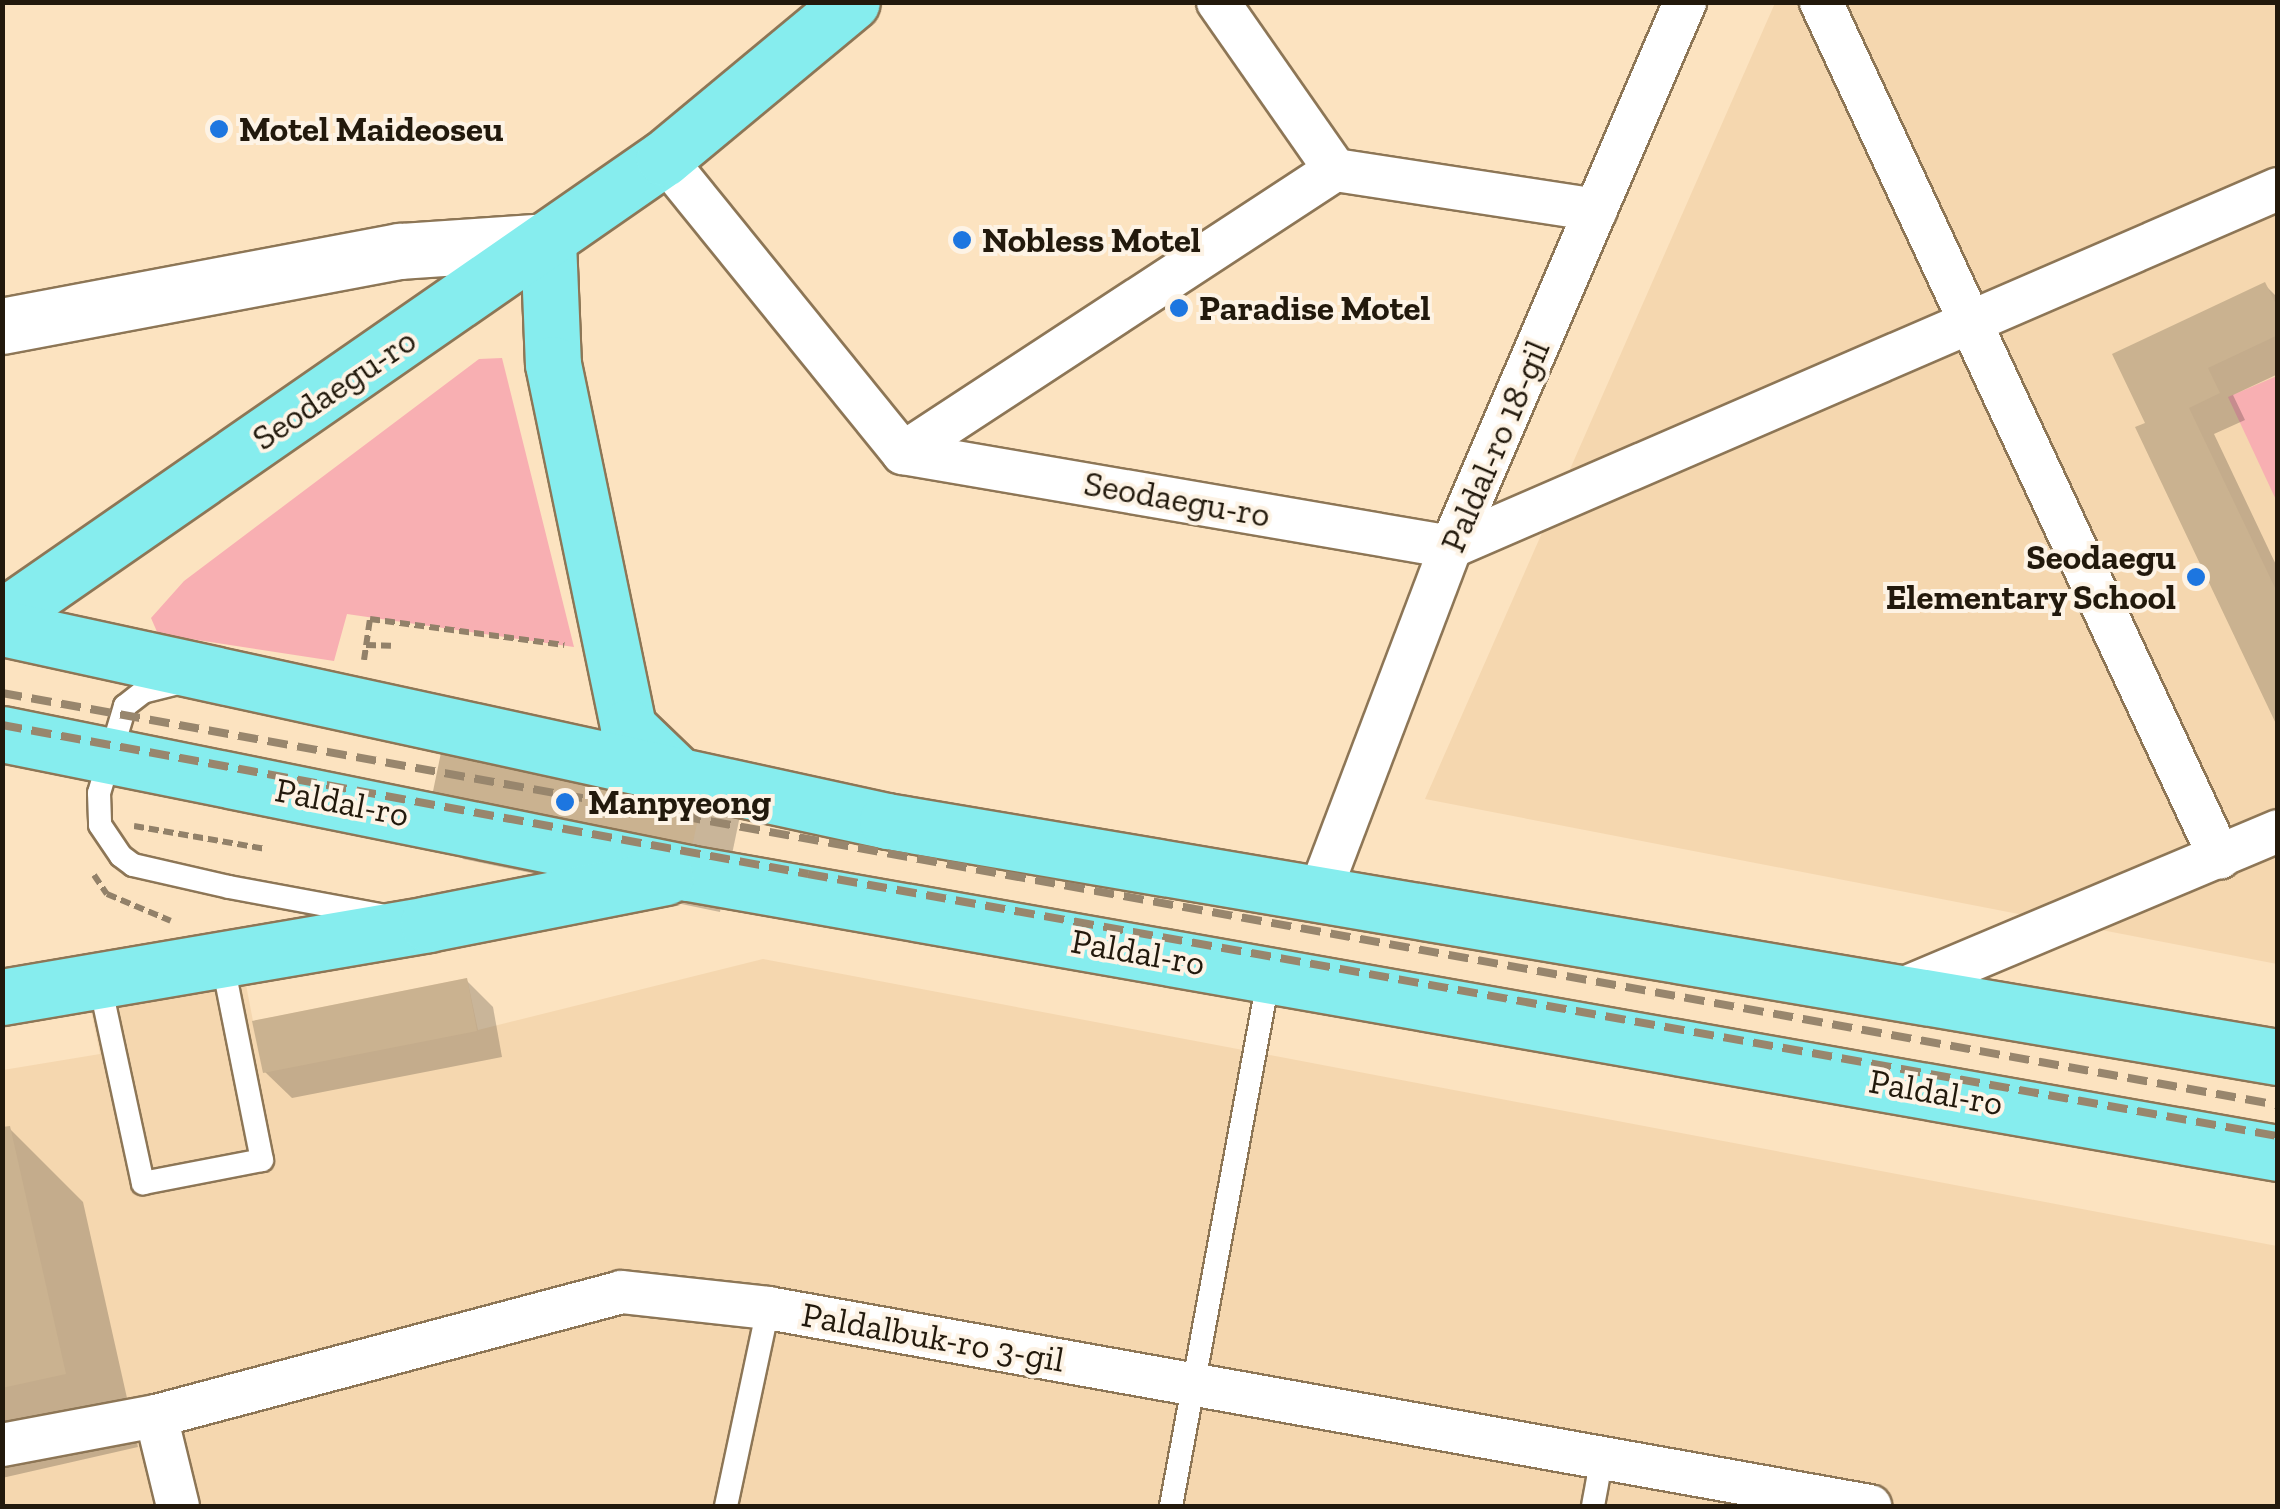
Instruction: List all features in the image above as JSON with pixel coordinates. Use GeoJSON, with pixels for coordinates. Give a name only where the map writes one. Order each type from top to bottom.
{"type":"FeatureCollection","features":[{"type":"Feature","properties":{"kind":"main road","name":"Seodaegu-ro"},"geometry":{"type":"LineString","coordinates":[[2,617],[664,158],[852,2]]}},
{"type":"Feature","properties":{"kind":"main road"},"geometry":{"type":"LineString","coordinates":[[2,326],[400,251],[548,241],[553,364],[628,728],[681,778]]}},
{"type":"Feature","properties":{"kind":"main road"},"geometry":{"type":"LineString","coordinates":[[2,628],[887,821],[2278,1057]]}},
{"type":"Feature","properties":{"kind":"main road","name":"Paldal-ro"},"geometry":{"type":"LineString","coordinates":[[2,734],[688,872],[2278,1153]]}},
{"type":"Feature","properties":{"kind":"main road"},"geometry":{"type":"LineString","coordinates":[[2,997],[428,924],[688,872]]}},
{"type":"Feature","properties":{"kind":"street"},"geometry":{"type":"LineString","coordinates":[[1218,2],[1335,170]]}},
{"type":"Feature","properties":{"kind":"street","name":"Paldal-ro 18-gil"},"geometry":{"type":"LineString","coordinates":[[1318,894],[1451,547],[1686,2]]}},
{"type":"Feature","properties":{"kind":"street"},"geometry":{"type":"LineString","coordinates":[[1822,2],[2220,858]]}},
{"type":"Feature","properties":{"kind":"street"},"geometry":{"type":"LineString","coordinates":[[664,158],[903,453],[1335,170],[1596,210]]}},
{"type":"Feature","properties":{"kind":"street"},"geometry":{"type":"LineString","coordinates":[[1451,547],[2278,189]]}},
{"type":"Feature","properties":{"kind":"street","name":"Seodaegu-ro"},"geometry":{"type":"LineString","coordinates":[[903,453],[1451,547]]}},
{"type":"Feature","properties":{"kind":"street"},"geometry":{"type":"LineString","coordinates":[[1893,994],[2278,832]]}},
{"type":"Feature","properties":{"kind":"street","name":"Paldalbuk-ro 3-gil"},"geometry":{"type":"LineString","coordinates":[[2,1444],[156,1416],[621,1292],[768,1308],[1870,1506]]}},
{"type":"Feature","properties":{"kind":"street"},"geometry":{"type":"LineString","coordinates":[[156,1416],[178,1506]]}},
{"type":"Feature","properties":{"kind":"lane"},"geometry":{"type":"LineString","coordinates":[[257,685],[173,684],[143,692],[125,706],[98,793],[104,836],[133,864],[229,888],[428,924]]}},
{"type":"Feature","properties":{"kind":"lane"},"geometry":{"type":"LineString","coordinates":[[98,980],[144,1183],[262,1160],[222,959]]}},
{"type":"Feature","properties":{"kind":"lane"},"geometry":{"type":"LineString","coordinates":[[1170,1506],[1268,975]]}},
{"type":"Feature","properties":{"kind":"lane"},"geometry":{"type":"LineString","coordinates":[[726,1506],[768,1308]]}},
{"type":"Feature","properties":{"kind":"lane"},"geometry":{"type":"LineString","coordinates":[[1593,1506],[1602,1457]]}},
{"type":"Feature","properties":{"kind":"path"},"geometry":{"type":"LineString","coordinates":[[344,661],[363,664],[370,619],[610,652]]}},
{"type":"Feature","properties":{"kind":"path"},"geometry":{"type":"LineString","coordinates":[[366,645],[391,646]]}},
{"type":"Feature","properties":{"kind":"path"},"geometry":{"type":"LineString","coordinates":[[100,820],[266,849]]}},
{"type":"Feature","properties":{"kind":"shaded area"},"geometry":{"type":"Polygon","coordinates":[[[1775,3],[2277,3],[2277,964],[1425,799],[1775,3]]]}},
{"type":"Feature","properties":{"kind":"shaded area"},"geometry":{"type":"Polygon","coordinates":[[[502,358],[574,647],[347,614],[334,661],[158,634],[151,618],[184,581],[479,359],[502,358]]]}},
{"type":"Feature","properties":{"kind":"shaded area"},"geometry":{"type":"Polygon","coordinates":[[[2277,376],[2277,502],[2228,397],[2277,376]]]}},
{"type":"Feature","properties":{"kind":"shaded area"},"geometry":{"type":"Polygon","coordinates":[[[763,959],[2277,1246],[2277,1506],[3,1506],[3,1070],[100,1054],[88,997],[243,969],[253,1021],[467,978],[478,1030],[763,959]]]}},
{"type":"Feature","properties":{"kind":"building"},"geometry":{"type":"Polygon","coordinates":[[[2265,282],[2278,308],[2278,335],[2208,368],[2220,393],[2189,408],[2278,594],[2278,728],[2135,427],[2145,423],[2112,354],[2265,282]]]}},
{"type":"Feature","properties":{"kind":"building"},"geometry":{"type":"Polygon","coordinates":[[[448,719],[708,773],[685,879],[426,825],[448,719]]]}},
{"type":"Feature","properties":{"kind":"building"},"geometry":{"type":"Polygon","coordinates":[[[467,978],[477,1031],[263,1073],[252,1021],[467,978]]]}},
{"type":"Feature","properties":{"kind":"building"},"geometry":{"type":"Polygon","coordinates":[[[10,1126],[66,1374],[2,1388],[2,1127],[10,1126]]]}},
{"type":"Feature","properties":{"kind":"railway"},"geometry":{"type":"LineString","coordinates":[[2,693],[2278,1105]]}},
{"type":"Feature","properties":{"kind":"railway"},"geometry":{"type":"LineString","coordinates":[[2,725],[808,874],[2278,1136]]}},
{"type":"Feature","properties":{"kind":"place","name":"Motel Maideoseu"},"geometry":{"type":"Point","coordinates":[219,129]}},
{"type":"Feature","properties":{"kind":"place","name":"Nobless Motel"},"geometry":{"type":"Point","coordinates":[962,240]}},
{"type":"Feature","properties":{"kind":"place","name":"Paradise Motel"},"geometry":{"type":"Point","coordinates":[1179,308]}},
{"type":"Feature","properties":{"kind":"place","name":"Seodaegu Elementary School"},"geometry":{"type":"Point","coordinates":[2196,577]}},
{"type":"Feature","properties":{"kind":"place","name":"Manpyeong"},"geometry":{"type":"Point","coordinates":[565,802]}}]}
